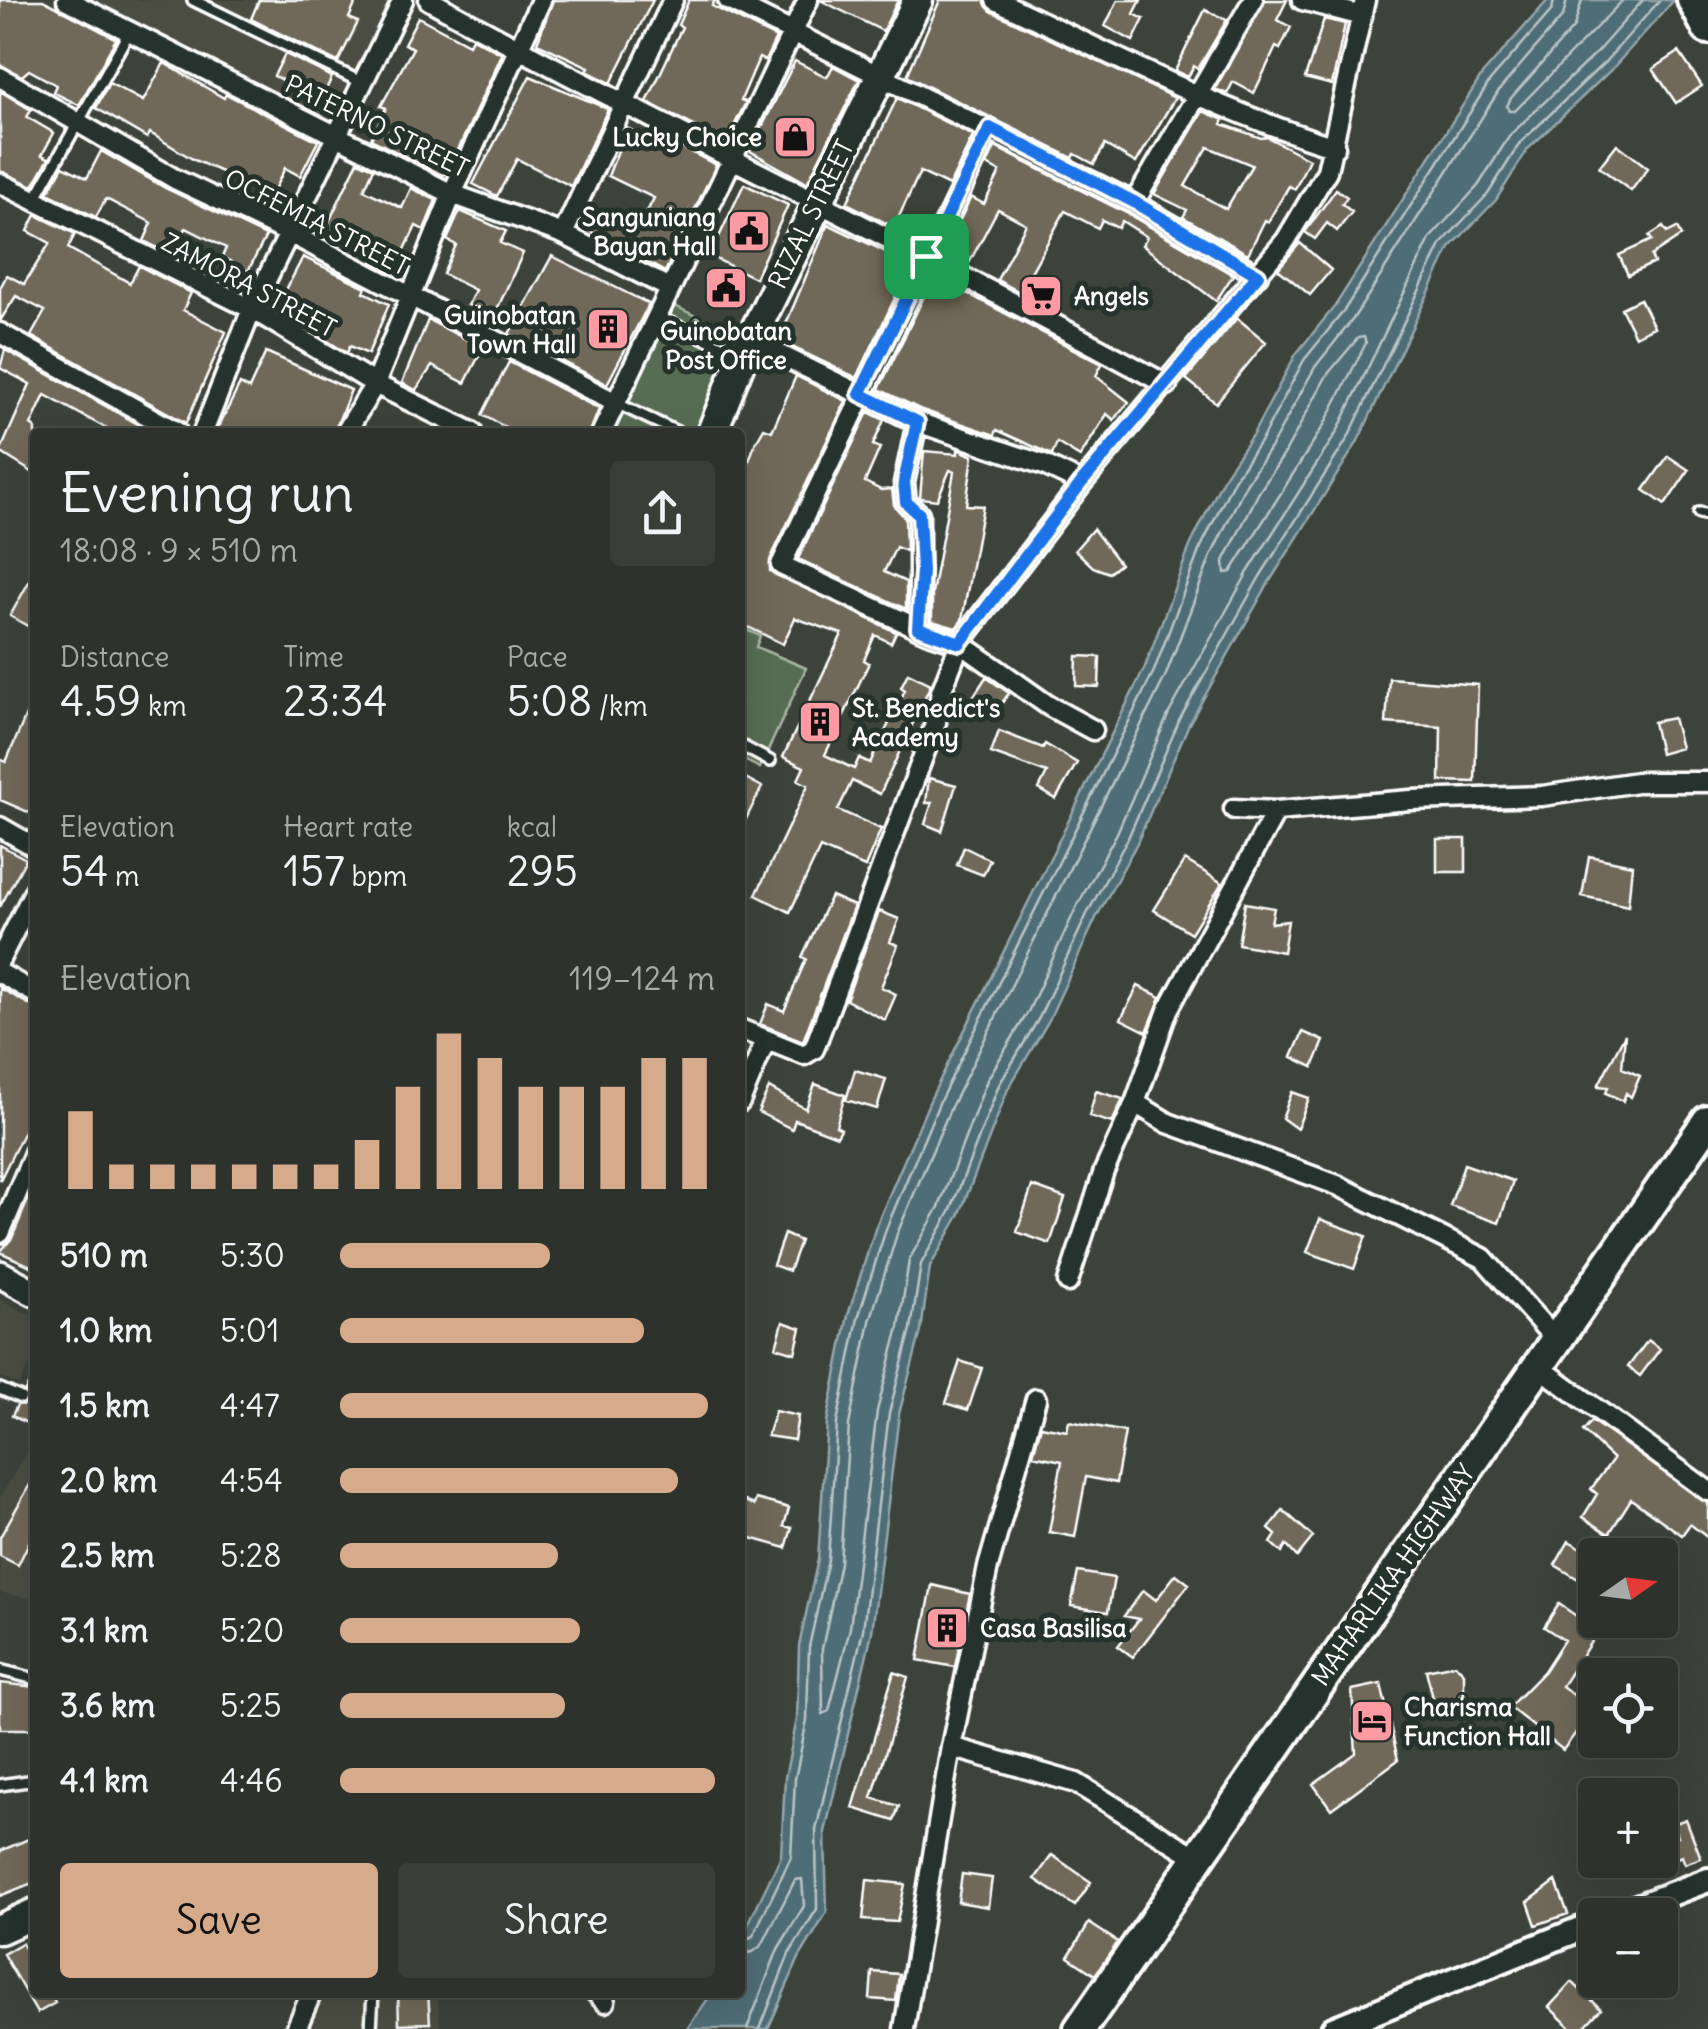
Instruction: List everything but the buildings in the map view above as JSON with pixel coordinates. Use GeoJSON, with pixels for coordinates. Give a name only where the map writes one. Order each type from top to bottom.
{"type":"FeatureCollection","features":[{"type":"Feature","properties":{"kind":"highway","name":"MAHARLIKA HIGHWAY"},"geometry":{"type":"LineString","coordinates":[[1080,2029],[1708,1121]]}},
{"type":"Feature","properties":{"kind":"main road","name":"RIZAL STREET"},"geometry":{"type":"LineString","coordinates":[[714,428],[746,348],[918,0]]}},
{"type":"Feature","properties":{"kind":"main road"},"geometry":{"type":"LineString","coordinates":[[0,1274],[30,1290]]}},
{"type":"Feature","properties":{"kind":"main road"},"geometry":{"type":"LineString","coordinates":[[0,1929],[30,1915]]}},
{"type":"Feature","properties":{"kind":"street","name":"PATERNO STREET"},"geometry":{"type":"LineString","coordinates":[[67,0],[452,194],[563,234],[669,288]]}},
{"type":"Feature","properties":{"kind":"street"},"geometry":{"type":"LineString","coordinates":[[205,428],[252,309],[403,0]]}},
{"type":"Feature","properties":{"kind":"street"},"geometry":{"type":"LineString","coordinates":[[429,0],[624,106],[926,256],[1168,385]]}},
{"type":"Feature","properties":{"kind":"street"},"geometry":{"type":"LineString","coordinates":[[348,428],[375,384],[452,194],[540,0]]}},
{"type":"Feature","properties":{"kind":"street"},"geometry":{"type":"LineString","coordinates":[[563,234],[674,0]]}},
{"type":"Feature","properties":{"kind":"street"},"geometry":{"type":"LineString","coordinates":[[728,0],[1134,202],[1258,275]]}},
{"type":"Feature","properties":{"kind":"street"},"geometry":{"type":"LineString","coordinates":[[604,428],[808,0]]}},
{"type":"Feature","properties":{"kind":"street"},"geometry":{"type":"LineString","coordinates":[[996,0],[1292,134],[1335,147]]}},
{"type":"Feature","properties":{"kind":"street"},"geometry":{"type":"LineString","coordinates":[[1134,202],[1253,0]]}},
{"type":"Feature","properties":{"kind":"street"},"geometry":{"type":"LineString","coordinates":[[745,1032],[804,1054],[814,1049],[936,722],[940,692],[960,643],[1082,482],[1258,275],[1312,200],[1335,147],[1364,8],[1302,0]]}},
{"type":"Feature","properties":{"kind":"street","name":"OCFEMIA STREET"},"geometry":{"type":"LineString","coordinates":[[0,77],[175,179],[616,403]]}},
{"type":"Feature","properties":{"kind":"street"},"geometry":{"type":"LineString","coordinates":[[990,128],[781,565],[918,628],[960,643],[1050,706],[1093,730]]}},
{"type":"Feature","properties":{"kind":"street","name":"ZAMORA STREET"},"geometry":{"type":"LineString","coordinates":[[0,183],[252,309],[375,384],[464,428]]}},
{"type":"Feature","properties":{"kind":"street"},"geometry":{"type":"LineString","coordinates":[[0,333],[170,428]]}},
{"type":"Feature","properties":{"kind":"street"},"geometry":{"type":"LineString","coordinates":[[746,348],[860,394],[917,422],[1082,482]]}},
{"type":"Feature","properties":{"kind":"street"},"geometry":{"type":"LineString","coordinates":[[917,422],[904,482],[906,502],[919,514],[922,571],[918,628]]}},
{"type":"Feature","properties":{"kind":"street"},"geometry":{"type":"LineString","coordinates":[[1234,809],[1276,811],[1411,800],[1542,796],[1637,782],[1708,782]]}},
{"type":"Feature","properties":{"kind":"street"},"geometry":{"type":"LineString","coordinates":[[1068,1282],[1104,1171],[1135,1103],[1168,1010],[1276,811]]}},
{"type":"Feature","properties":{"kind":"street"},"geometry":{"type":"LineString","coordinates":[[0,828],[30,844]]}},
{"type":"Feature","properties":{"kind":"street"},"geometry":{"type":"LineString","coordinates":[[0,959],[30,900]]}},
{"type":"Feature","properties":{"kind":"street"},"geometry":{"type":"LineString","coordinates":[[0,973],[30,990]]}},
{"type":"Feature","properties":{"kind":"street"},"geometry":{"type":"LineString","coordinates":[[745,1090],[764,1042]]}},
{"type":"Feature","properties":{"kind":"street"},"geometry":{"type":"LineString","coordinates":[[1135,1103],[1168,1123],[1338,1185],[1482,1258],[1556,1340]]}},
{"type":"Feature","properties":{"kind":"street"},"geometry":{"type":"LineString","coordinates":[[0,1233],[30,1163]]}},
{"type":"Feature","properties":{"kind":"street"},"geometry":{"type":"LineString","coordinates":[[1538,1366],[1708,1491]]}},
{"type":"Feature","properties":{"kind":"street"},"geometry":{"type":"LineString","coordinates":[[904,2029],[951,1747],[988,1568],[1036,1400]]}},
{"type":"Feature","properties":{"kind":"street"},"geometry":{"type":"LineString","coordinates":[[951,1747],[1076,1783],[1198,1858]]}},
{"type":"Feature","properties":{"kind":"street"},"geometry":{"type":"LineString","coordinates":[[1660,1898],[1708,1880]]}},
{"type":"Feature","properties":{"kind":"street"},"geometry":{"type":"LineString","coordinates":[[1333,2029],[1578,1930]]}},
{"type":"Feature","properties":{"kind":"street"},"geometry":{"type":"LineString","coordinates":[[296,2029],[309,1998]]}},
{"type":"Feature","properties":{"kind":"lane"},"geometry":{"type":"LineString","coordinates":[[193,0],[363,83]]}},
{"type":"Feature","properties":{"kind":"lane"},"geometry":{"type":"LineString","coordinates":[[33,202],[130,32]]}},
{"type":"Feature","properties":{"kind":"lane"},"geometry":{"type":"LineString","coordinates":[[657,317],[746,348]]}},
{"type":"Feature","properties":{"kind":"lane"},"geometry":{"type":"LineString","coordinates":[[616,403],[668,428]]}},
{"type":"Feature","properties":{"kind":"lane"},"geometry":{"type":"LineString","coordinates":[[745,748],[770,762]]}},
{"type":"Feature","properties":{"kind":"lane"},"geometry":{"type":"LineString","coordinates":[[0,1388],[21,1398]]}},
{"type":"Feature","properties":{"kind":"lane"},"geometry":{"type":"LineString","coordinates":[[0,1670],[30,1678]]}},
{"type":"Feature","properties":{"kind":"lane"},"geometry":{"type":"LineString","coordinates":[[0,1785],[30,1781]]}},
{"type":"Feature","properties":{"kind":"lane"},"geometry":{"type":"LineString","coordinates":[[371,2029],[373,1998]]}},
{"type":"Feature","properties":{"kind":"shaded area"},"geometry":{"type":"Polygon","coordinates":[[[96,0],[393,0],[329,123],[96,0]]]}},
{"type":"Feature","properties":{"kind":"shaded area"},"geometry":{"type":"Polygon","coordinates":[[[0,1300],[30,1315],[30,1364],[19,1385],[0,1376],[0,1300]]]}},
{"type":"Feature","properties":{"kind":"shaded area"},"geometry":{"type":"Polygon","coordinates":[[[30,1446],[30,1599],[0,1592],[0,1498],[30,1446]]]}},
{"type":"Feature","properties":{"kind":"shaded area"},"geometry":{"type":"Polygon","coordinates":[[[316,1998],[437,1998],[440,2029],[305,2029],[316,1998]]]}},
{"type":"Feature","properties":{"kind":"green space"},"geometry":{"type":"Polygon","coordinates":[[[671,304],[741,338],[704,428],[613,428],[671,304]]]}},
{"type":"Feature","properties":{"kind":"green space"},"geometry":{"type":"Polygon","coordinates":[[[745,629],[760,636],[756,647],[806,668],[760,768],[745,760],[745,629]]]}},
{"type":"Feature","properties":{"kind":"water"},"geometry":{"type":"Polygon","coordinates":[[[1548,0],[1674,0],[1613,68],[1528,149],[1496,200],[1450,248],[1357,443],[1268,584],[1189,724],[1137,843],[1096,918],[1048,1022],[1008,1089],[959,1216],[930,1267],[921,1331],[899,1414],[872,1632],[825,1832],[827,1912],[799,1958],[768,2029],[687,2029],[709,1998],[745,1998],[745,1931],[781,1856],[785,1778],[797,1719],[799,1646],[818,1559],[827,1422],[848,1315],[876,1226],[931,1098],[1145,667],[1190,546],[1226,473],[1253,434],[1296,354],[1335,306],[1482,75],[1548,0]]]}},
{"type":"Feature","properties":{"kind":"place","name":"Lucky Choice"},"geometry":{"type":"Point","coordinates":[795,137]}},
{"type":"Feature","properties":{"kind":"place","name":"Sanguniang Bayan Hall"},"geometry":{"type":"Point","coordinates":[749,231]}},
{"type":"Feature","properties":{"kind":"place","name":"Guinobatan Post Office"},"geometry":{"type":"Point","coordinates":[726,288]}},
{"type":"Feature","properties":{"kind":"place","name":"Angels"},"geometry":{"type":"Point","coordinates":[1041,296]}},
{"type":"Feature","properties":{"kind":"place","name":"Guinobatan Town Hall"},"geometry":{"type":"Point","coordinates":[608,329]}},
{"type":"Feature","properties":{"kind":"place","name":"St. Benedict's Academy"},"geometry":{"type":"Point","coordinates":[820,722]}},
{"type":"Feature","properties":{"kind":"place","name":"Casa Basilisa"},"geometry":{"type":"Point","coordinates":[947,1628]}},
{"type":"Feature","properties":{"kind":"place","name":"Charisma Function Hall"},"geometry":{"type":"Point","coordinates":[1372,1721]}},
{"type":"Feature","properties":{"kind":"route"},"geometry":{"type":"LineString","coordinates":[[990,128],[1134,202],[1258,275],[1082,482],[960,643],[918,628],[922,571],[919,514],[906,502],[904,482],[917,422],[860,394],[926,256],[990,128]]}}]}
